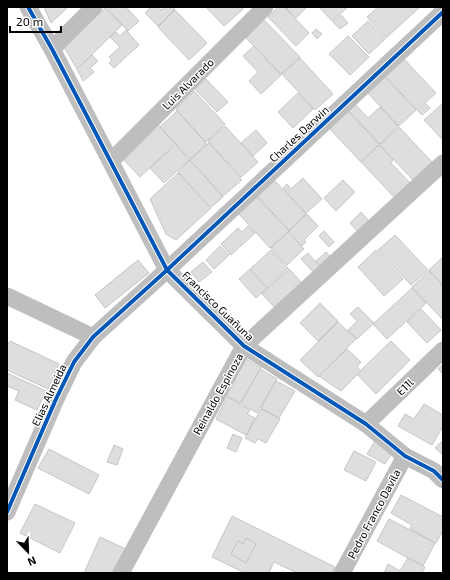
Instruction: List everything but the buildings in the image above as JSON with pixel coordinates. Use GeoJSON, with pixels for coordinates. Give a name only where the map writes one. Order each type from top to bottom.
{"type":"FeatureCollection","features":[{"type":"Feature","properties":{"kind":"street","name":"Francisco Guañuna"},"geometry":{"type":"LineString","coordinates":[[28,7],[167,270],[244,346],[366,424],[405,456],[434,471],[443,480]]}},
{"type":"Feature","properties":{"kind":"street"},"geometry":{"type":"LineString","coordinates":[[52,50],[94,7]]}},
{"type":"Feature","properties":{"kind":"street","name":"Luis Alvarado"},"geometry":{"type":"LineString","coordinates":[[110,161],[265,7]]}},
{"type":"Feature","properties":{"kind":"street","name":"Charles Darwin"},"geometry":{"type":"LineString","coordinates":[[167,270],[443,12]]}},
{"type":"Feature","properties":{"kind":"street","name":"Reinaldo Espinoza"},"geometry":{"type":"LineString","coordinates":[[121,573],[244,346],[443,163]]}},
{"type":"Feature","properties":{"kind":"street","name":"Elias Almeida"},"geometry":{"type":"LineString","coordinates":[[7,512],[56,399],[74,362],[93,337],[167,270]]}},
{"type":"Feature","properties":{"kind":"street"},"geometry":{"type":"LineString","coordinates":[[7,296],[93,337]]}},
{"type":"Feature","properties":{"kind":"street","name":"E11l"},"geometry":{"type":"LineString","coordinates":[[366,424],[443,350]]}},
{"type":"Feature","properties":{"kind":"street","name":"Pedro Franco Davila"},"geometry":{"type":"LineString","coordinates":[[342,573],[405,456]]}},
{"type":"Feature","properties":{"kind":"cycle path"},"geometry":{"type":"LineString","coordinates":[[28,7],[52,49],[167,270],[244,346],[366,424],[405,456],[434,471],[443,480]]}},
{"type":"Feature","properties":{"kind":"cycle path"},"geometry":{"type":"LineString","coordinates":[[7,512],[56,399],[74,362],[93,337],[167,270],[443,12]]}}]}
